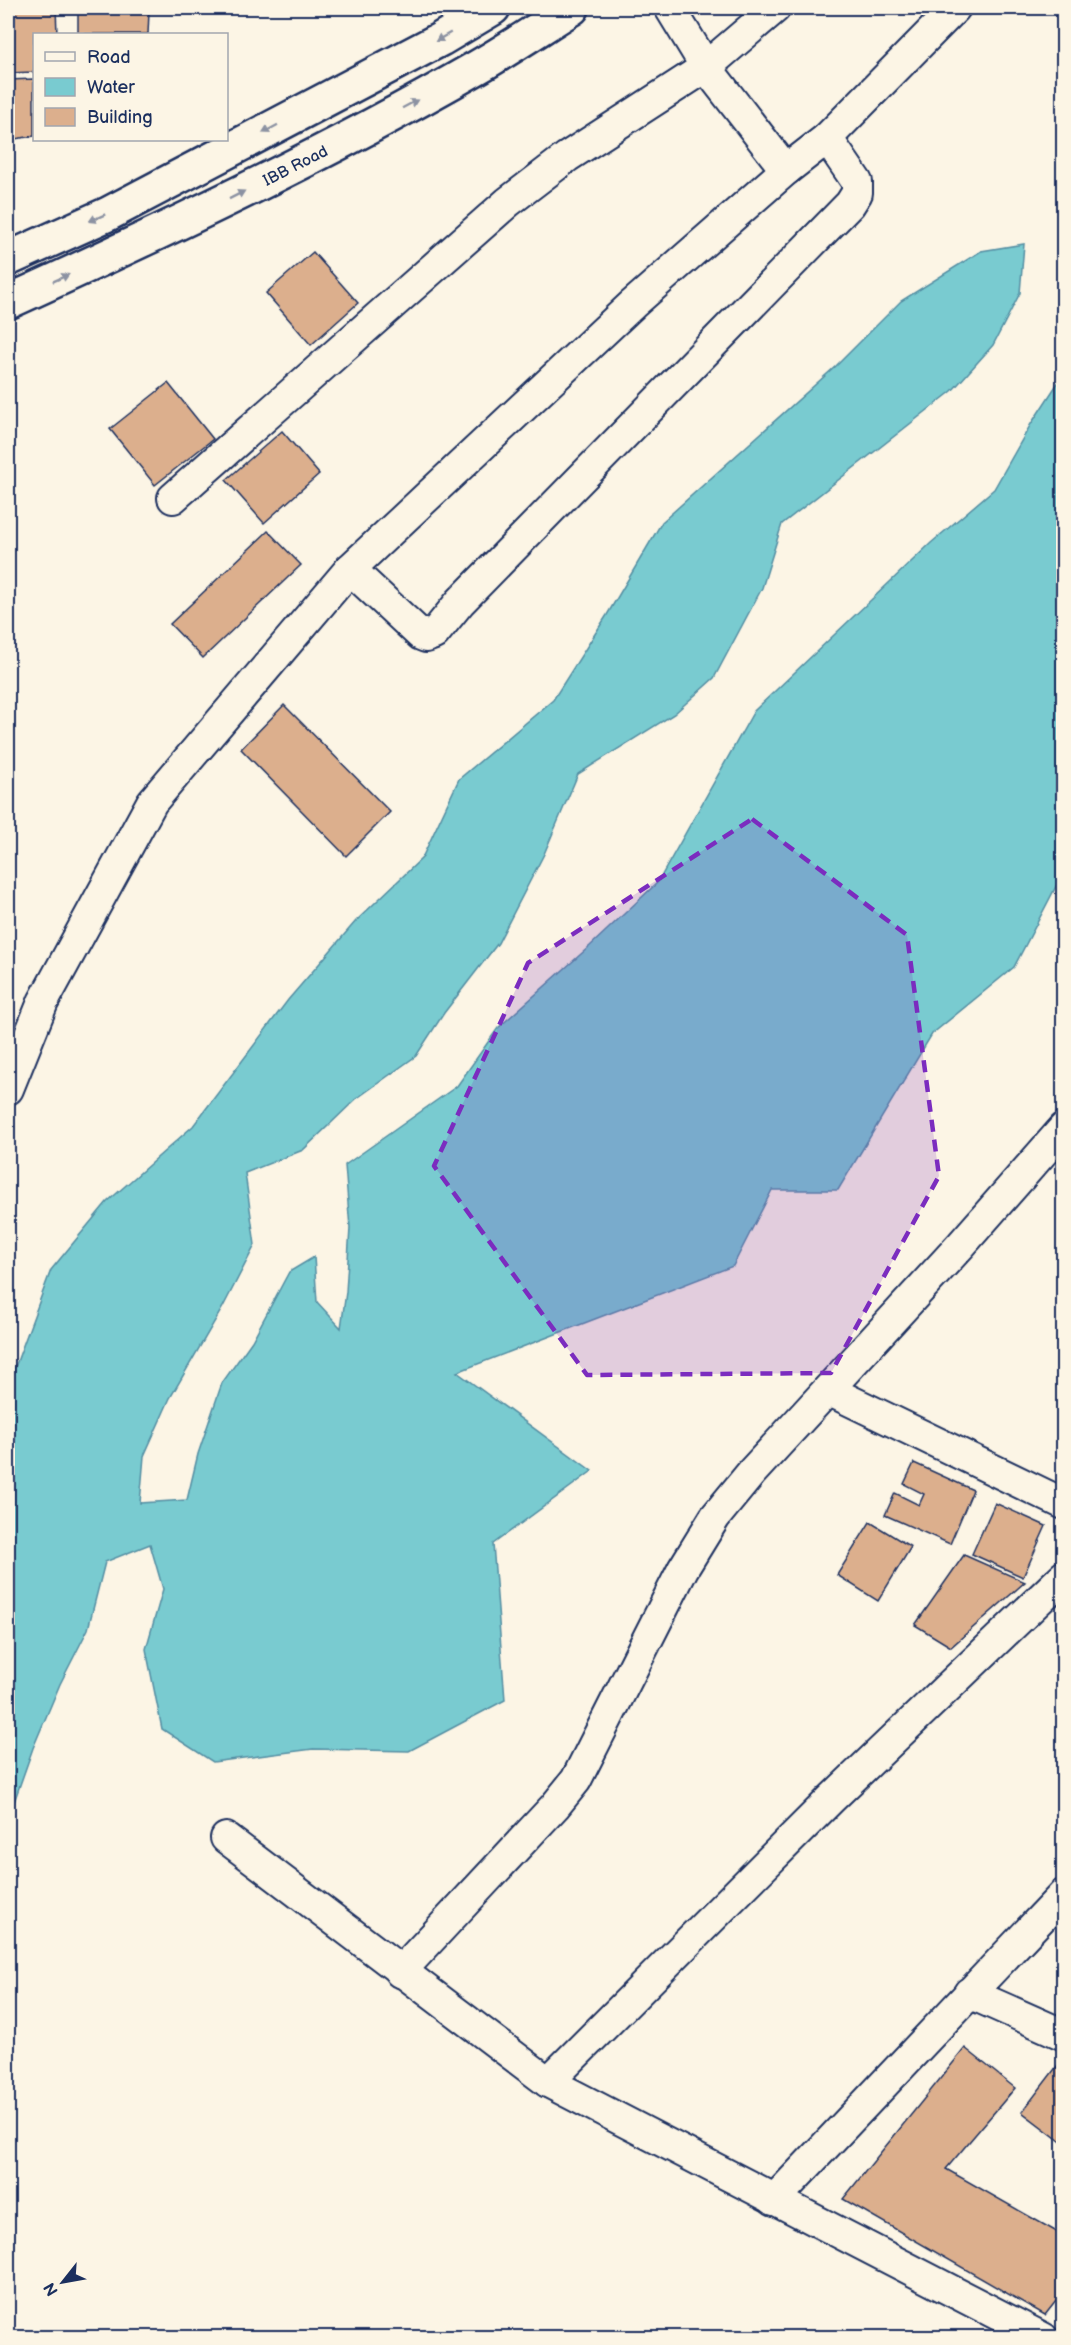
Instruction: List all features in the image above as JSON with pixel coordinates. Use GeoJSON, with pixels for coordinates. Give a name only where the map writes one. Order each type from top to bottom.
{"type":"FeatureCollection","features":[{"type":"Feature","properties":{"kind":"main road"},"geometry":{"type":"LineString","coordinates":[[8,259],[108,214],[441,39],[493,8]]}},
{"type":"Feature","properties":{"kind":"main road","name":"IBB Road"},"geometry":{"type":"LineString","coordinates":[[8,302],[217,206],[476,68],[572,8]]}},
{"type":"Feature","properties":{"kind":"street"},"geometry":{"type":"LineString","coordinates":[[670,8],[706,67],[786,170]]}},
{"type":"Feature","properties":{"kind":"street"},"geometry":{"type":"LineString","coordinates":[[173,498],[508,202],[567,157],[706,67],[775,8]]}},
{"type":"Feature","properties":{"kind":"street"},"geometry":{"type":"LineString","coordinates":[[8,1089],[43,1002],[152,802],[350,568],[633,304],[786,170],[827,138],[955,8]]}},
{"type":"Feature","properties":{"kind":"street"},"geometry":{"type":"LineString","coordinates":[[350,568],[421,635],[426,637],[434,634],[460,602],[849,204],[857,193],[857,182],[827,138]]}},
{"type":"Feature","properties":{"kind":"street"},"geometry":{"type":"LineString","coordinates":[[400,1972],[555,1806],[576,1780],[683,1569],[715,1516],[752,1472],[1064,1128]]}},
{"type":"Feature","properties":{"kind":"street"},"geometry":{"type":"LineString","coordinates":[[828,1390],[1064,1504]]}},
{"type":"Feature","properties":{"kind":"street"},"geometry":{"type":"LineString","coordinates":[[548,2082],[831,1799],[1064,1576]]}},
{"type":"Feature","properties":{"kind":"street"},"geometry":{"type":"LineString","coordinates":[[226,1838],[548,2082],[1043,2337]]}},
{"type":"Feature","properties":{"kind":"street"},"geometry":{"type":"LineString","coordinates":[[774,2200],[1064,1894]]}},
{"type":"Feature","properties":{"kind":"street"},"geometry":{"type":"LineString","coordinates":[[969,1993],[1064,2035]]}},
{"type":"Feature","properties":{"kind":"highlighted area"},"geometry":{"type":"Polygon","coordinates":[[[752,819],[907,935],[939,1176],[831,1373],[587,1375],[434,1166],[528,963],[752,819]]]}},
{"type":"Feature","properties":{"kind":"water"},"geometry":{"type":"Polygon","coordinates":[[[1024,244],[1020,293],[993,345],[952,391],[782,524],[762,588],[714,678],[674,714],[578,774],[544,854],[498,943],[444,1013],[416,1056],[356,1099],[303,1150],[245,1173],[255,1245],[223,1307],[170,1398],[144,1456],[140,1503],[187,1500],[198,1454],[222,1383],[252,1341],[289,1272],[314,1257],[317,1302],[341,1328],[350,1228],[345,1165],[457,1086],[498,1028],[658,882],[754,711],[931,543],[994,489],[1031,424],[1063,375],[1063,873],[1014,967],[932,1034],[838,1190],[772,1190],[733,1266],[457,1372],[592,1471],[493,1544],[505,1700],[409,1751],[313,1749],[213,1762],[162,1729],[146,1649],[163,1589],[150,1544],[105,1562],[88,1629],[60,1684],[33,1748],[8,1819],[8,1386],[51,1270],[107,1202],[193,1126],[288,1000],[356,921],[422,858],[459,779],[553,700],[662,522],[836,366],[901,301],[981,251],[1024,244]]]}},
{"type":"Feature","properties":{"kind":"building"},"geometry":{"type":"Polygon","coordinates":[[[8,8],[56,8],[57,33],[33,33],[33,72],[8,73],[8,8]]]}},
{"type":"Feature","properties":{"kind":"building"},"geometry":{"type":"Polygon","coordinates":[[[78,10],[149,12],[148,33],[78,33],[78,10]]]}},
{"type":"Feature","properties":{"kind":"building"},"geometry":{"type":"Polygon","coordinates":[[[33,79],[33,136],[8,140],[8,80],[33,79]]]}},
{"type":"Feature","properties":{"kind":"building"},"geometry":{"type":"Polygon","coordinates":[[[313,252],[358,303],[311,345],[266,293],[313,252]]]}},
{"type":"Feature","properties":{"kind":"building"},"geometry":{"type":"Polygon","coordinates":[[[168,383],[213,439],[155,485],[110,429],[168,383]]]}},
{"type":"Feature","properties":{"kind":"building"},"geometry":{"type":"Polygon","coordinates":[[[282,431],[319,474],[264,523],[226,480],[282,431]]]}},
{"type":"Feature","properties":{"kind":"building"},"geometry":{"type":"Polygon","coordinates":[[[268,531],[301,565],[203,658],[170,624],[268,531]]]}},
{"type":"Feature","properties":{"kind":"building"},"geometry":{"type":"Polygon","coordinates":[[[284,705],[390,812],[346,856],[241,749],[284,705]]]}},
{"type":"Feature","properties":{"kind":"building"},"geometry":{"type":"Polygon","coordinates":[[[914,1463],[973,1490],[950,1544],[885,1515],[895,1493],[919,1505],[924,1494],[904,1484],[914,1463]]]}},
{"type":"Feature","properties":{"kind":"building"},"geometry":{"type":"Polygon","coordinates":[[[995,1503],[1046,1526],[1023,1577],[972,1554],[995,1503]]]}},
{"type":"Feature","properties":{"kind":"building"},"geometry":{"type":"Polygon","coordinates":[[[870,1522],[911,1547],[878,1601],[837,1575],[870,1522]]]}},
{"type":"Feature","properties":{"kind":"building"},"geometry":{"type":"Polygon","coordinates":[[[964,1555],[1025,1582],[951,1647],[915,1625],[964,1555]]]}},
{"type":"Feature","properties":{"kind":"building"},"geometry":{"type":"Polygon","coordinates":[[[965,2048],[1015,2088],[946,2169],[1064,2236],[1064,2291],[1045,2315],[843,2199],[965,2048]]]}},
{"type":"Feature","properties":{"kind":"building"},"geometry":{"type":"Polygon","coordinates":[[[1064,2057],[1064,2144],[1022,2112],[1064,2057]]]}}]}
